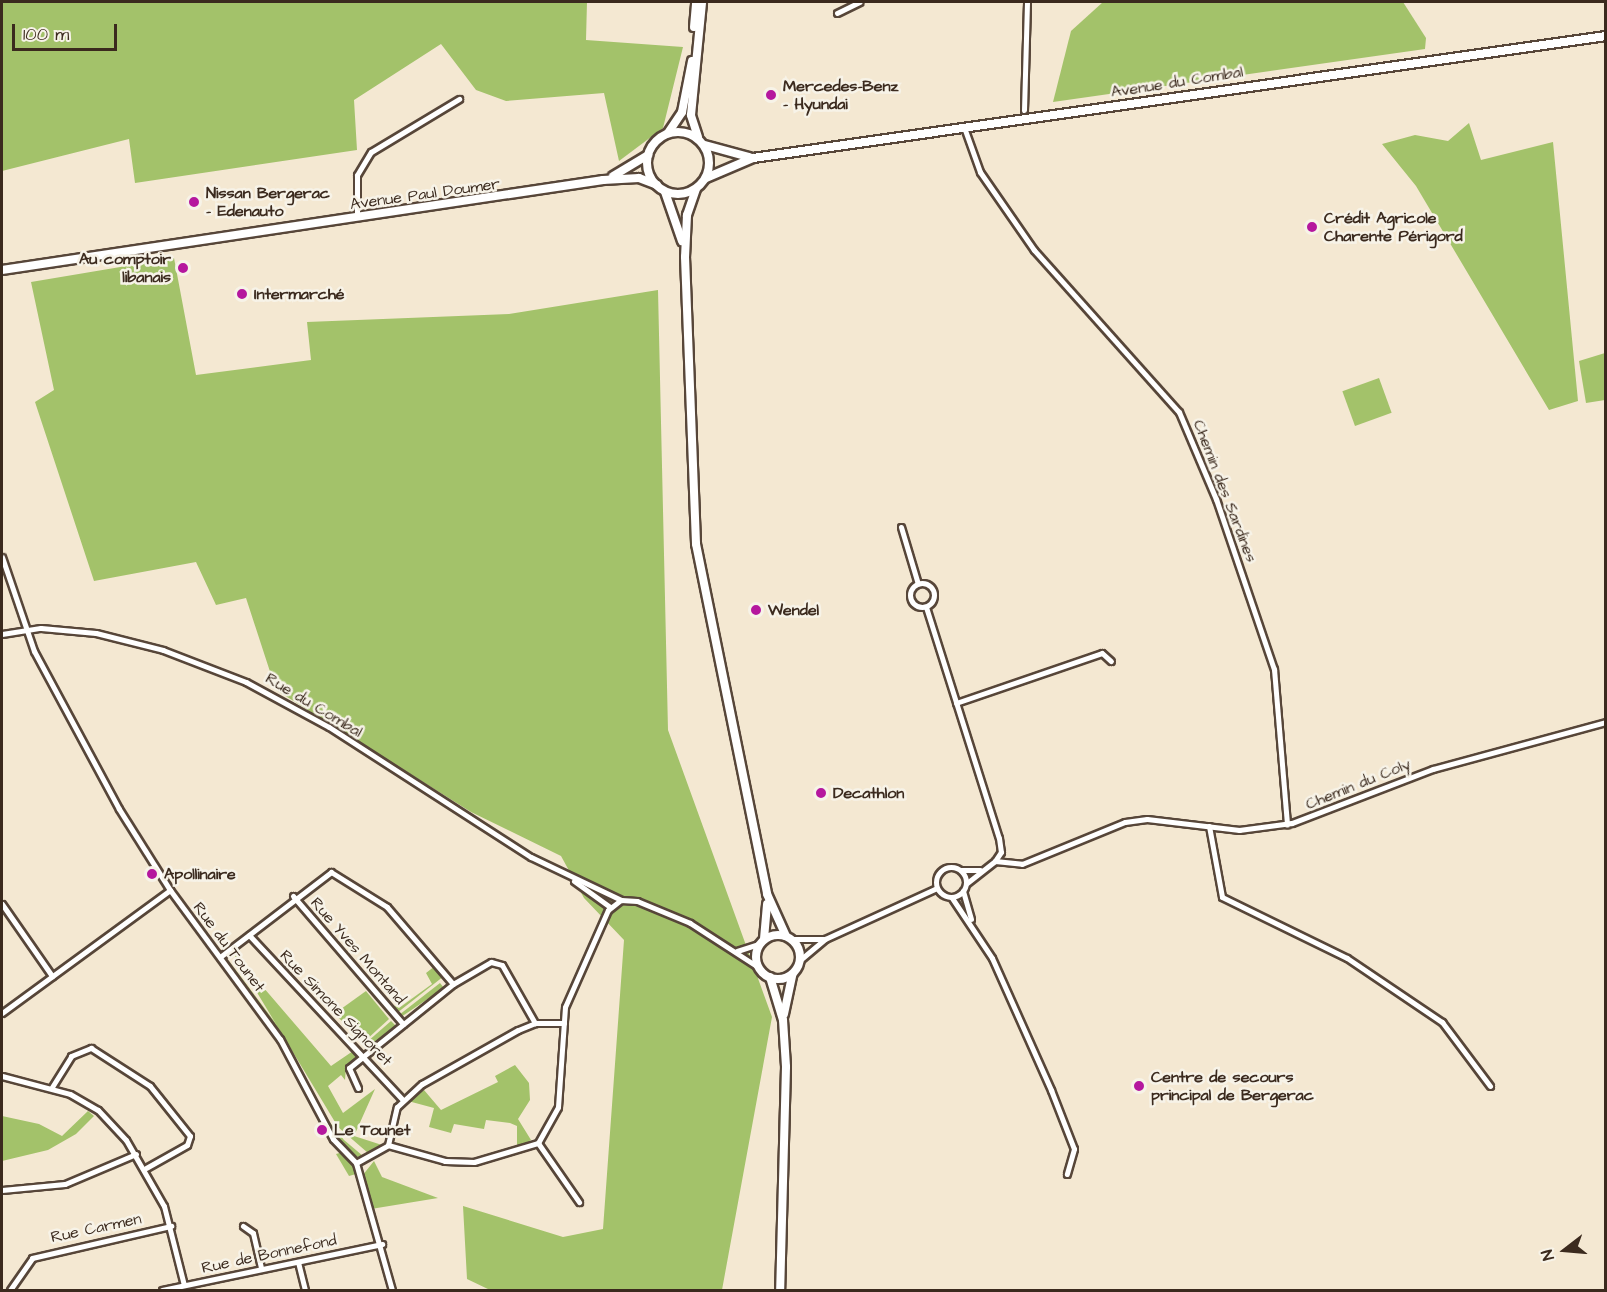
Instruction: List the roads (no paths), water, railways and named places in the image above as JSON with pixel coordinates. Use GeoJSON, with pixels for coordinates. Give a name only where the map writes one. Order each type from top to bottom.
{"type":"FeatureCollection","features":[{"type":"Feature","properties":{"kind":"main road"},"geometry":{"type":"LineString","coordinates":[[603,180],[648,155],[668,133],[682,112],[696,2]]}},
{"type":"Feature","properties":{"kind":"main road"},"geometry":{"type":"LineString","coordinates":[[702,2],[692,115],[710,161],[706,178]]}},
{"type":"Feature","properties":{"kind":"main road","name":"Avenue du Combal"},"geometry":{"type":"LineString","coordinates":[[753,158],[965,130],[1605,36]]}},
{"type":"Feature","properties":{"kind":"main road"},"geometry":{"type":"LineString","coordinates":[[668,133],[684,132],[720,154],[753,158]]}},
{"type":"Feature","properties":{"kind":"main road"},"geometry":{"type":"LineString","coordinates":[[648,155],[648,171],[657,185],[665,191],[678,215],[685,257]]}},
{"type":"Feature","properties":{"kind":"main road"},"geometry":{"type":"LineString","coordinates":[[753,158],[706,178],[696,189],[687,215],[685,257],[696,544],[767,894],[800,960],[792,975],[783,1020],[780,1290]]}},
{"type":"Feature","properties":{"kind":"main road","name":"Avenue Paul Doumer"},"geometry":{"type":"LineString","coordinates":[[2,270],[603,180],[639,178],[657,185]]}},
{"type":"Feature","properties":{"kind":"main road"},"geometry":{"type":"LineString","coordinates":[[665,191],[696,189]]}},
{"type":"Feature","properties":{"kind":"main road"},"geometry":{"type":"LineString","coordinates":[[767,894],[758,966],[770,977],[783,1020]]}},
{"type":"Feature","properties":{"kind":"main road"},"geometry":{"type":"LineString","coordinates":[[762,942],[789,937]]}},
{"type":"Feature","properties":{"kind":"main road"},"geometry":{"type":"LineString","coordinates":[[770,977],[792,975]]}},
{"type":"Feature","properties":{"kind":"street"},"geometry":{"type":"LineString","coordinates":[[837,13],[860,2]]}},
{"type":"Feature","properties":{"kind":"street"},"geometry":{"type":"LineString","coordinates":[[1024,110],[1027,2]]}},
{"type":"Feature","properties":{"kind":"street"},"geometry":{"type":"LineString","coordinates":[[357,217],[357,175],[371,152],[459,99]]}},
{"type":"Feature","properties":{"kind":"street","name":"Chemin des Sardines"},"geometry":{"type":"LineString","coordinates":[[965,130],[980,172],[1034,250],[1179,412],[1216,499],[1274,669],[1287,824]]}},
{"type":"Feature","properties":{"kind":"street"},"geometry":{"type":"LineString","coordinates":[[901,527],[918,584],[911,601],[926,607]]}},
{"type":"Feature","properties":{"kind":"street","name":"Rue du Tounet"},"geometry":{"type":"LineString","coordinates":[[2,557],[26,630],[61,705],[170,890],[280,1039],[333,1139],[356,1163],[382,1244],[392,1290]]}},
{"type":"Feature","properties":{"kind":"street"},"geometry":{"type":"LineString","coordinates":[[918,584],[933,590],[933,600],[926,607]]}},
{"type":"Feature","properties":{"kind":"street"},"geometry":{"type":"LineString","coordinates":[[926,607],[999,838],[1001,852],[995,861],[982,869],[967,883],[963,891],[952,898]]}},
{"type":"Feature","properties":{"kind":"street","name":"Rue du Combal"},"geometry":{"type":"LineString","coordinates":[[2,634],[26,630],[96,633],[180,655],[246,682],[562,873],[610,907]]}},
{"type":"Feature","properties":{"kind":"street"},"geometry":{"type":"LineString","coordinates":[[956,703],[1102,653],[1112,661]]}},
{"type":"Feature","properties":{"kind":"street","name":"Chemin du Coly"},"geometry":{"type":"LineString","coordinates":[[995,861],[1022,864],[1136,820],[1209,826],[1287,824],[1433,769],[1605,722]]}},
{"type":"Feature","properties":{"kind":"street"},"geometry":{"type":"LineString","coordinates":[[1209,826],[1222,897],[1347,958],[1442,1022],[1490,1086]]}},
{"type":"Feature","properties":{"kind":"street"},"geometry":{"type":"LineString","coordinates":[[800,960],[825,939],[937,888],[942,870],[982,869]]}},
{"type":"Feature","properties":{"kind":"street"},"geometry":{"type":"LineString","coordinates":[[961,870],[967,883]]}},
{"type":"Feature","properties":{"kind":"street"},"geometry":{"type":"LineString","coordinates":[[220,957],[293,896],[327,872],[336,874],[387,907],[453,984]]}},
{"type":"Feature","properties":{"kind":"street","name":"Rue du Combal"},"geometry":{"type":"LineString","coordinates":[[562,873],[621,900],[637,901],[690,922],[758,966]]}},
{"type":"Feature","properties":{"kind":"street"},"geometry":{"type":"LineString","coordinates":[[937,888],[952,898],[971,921]]}},
{"type":"Feature","properties":{"kind":"street"},"geometry":{"type":"LineString","coordinates":[[2,1013],[170,890]]}},
{"type":"Feature","properties":{"kind":"street"},"geometry":{"type":"LineString","coordinates":[[963,891],[971,921],[1020,1018],[1074,1149],[1067,1174]]}},
{"type":"Feature","properties":{"kind":"street","name":"Rue Yves Montand"},"geometry":{"type":"LineString","coordinates":[[293,896],[403,1024]]}},
{"type":"Feature","properties":{"kind":"street"},"geometry":{"type":"LineString","coordinates":[[356,1163],[388,1145],[445,1161],[474,1162],[538,1143],[558,1107],[565,1007],[610,907],[621,900]]}},
{"type":"Feature","properties":{"kind":"street"},"geometry":{"type":"LineString","coordinates":[[2,904],[52,976]]}},
{"type":"Feature","properties":{"kind":"street","name":"Rue Simone Signoret"},"geometry":{"type":"LineString","coordinates":[[249,935],[301,996],[365,1054],[403,1100]]}},
{"type":"Feature","properties":{"kind":"street"},"geometry":{"type":"LineString","coordinates":[[789,937],[825,939]]}},
{"type":"Feature","properties":{"kind":"street"},"geometry":{"type":"LineString","coordinates":[[736,951],[762,942]]}},
{"type":"Feature","properties":{"kind":"street"},"geometry":{"type":"LineString","coordinates":[[358,1088],[347,1071],[365,1054],[453,984],[496,962],[535,1023]]}},
{"type":"Feature","properties":{"kind":"street"},"geometry":{"type":"LineString","coordinates":[[388,1145],[391,1124],[403,1100],[450,1067],[535,1023],[564,1023]]}},
{"type":"Feature","properties":{"kind":"street"},"geometry":{"type":"LineString","coordinates":[[52,1087],[71,1056],[91,1048],[150,1086],[190,1136],[187,1145],[146,1168]]}},
{"type":"Feature","properties":{"kind":"street"},"geometry":{"type":"LineString","coordinates":[[2,1076],[52,1087],[98,1110],[146,1168],[171,1226],[183,1285]]}},
{"type":"Feature","properties":{"kind":"street"},"geometry":{"type":"LineString","coordinates":[[538,1143],[579,1202]]}},
{"type":"Feature","properties":{"kind":"street"},"geometry":{"type":"LineString","coordinates":[[2,1190],[65,1184],[136,1154]]}},
{"type":"Feature","properties":{"kind":"street","name":"Rue Carmen"},"geometry":{"type":"LineString","coordinates":[[10,1290],[32,1258],[171,1226]]}},
{"type":"Feature","properties":{"kind":"street"},"geometry":{"type":"LineString","coordinates":[[243,1226],[253,1233],[261,1269]]}},
{"type":"Feature","properties":{"kind":"street","name":"Rue de Bonnefond"},"geometry":{"type":"LineString","coordinates":[[162,1290],[382,1244]]}},
{"type":"Feature","properties":{"kind":"street"},"geometry":{"type":"LineString","coordinates":[[298,1262],[305,1290]]}},
{"type":"Feature","properties":{"kind":"place","name":"Mercedes-Benz - Hyundai"},"geometry":{"type":"Point","coordinates":[771,95]}},
{"type":"Feature","properties":{"kind":"place","name":"Nissan Bergerac - Edenauto"},"geometry":{"type":"Point","coordinates":[194,202]}},
{"type":"Feature","properties":{"kind":"place","name":"Crédit Agricole Charente Périgord"},"geometry":{"type":"Point","coordinates":[1312,227]}},
{"type":"Feature","properties":{"kind":"place","name":"Au comptoir libanais"},"geometry":{"type":"Point","coordinates":[183,268]}},
{"type":"Feature","properties":{"kind":"place","name":"Intermarché"},"geometry":{"type":"Point","coordinates":[242,294]}},
{"type":"Feature","properties":{"kind":"place","name":"Wendel"},"geometry":{"type":"Point","coordinates":[756,610]}},
{"type":"Feature","properties":{"kind":"place","name":"Decathlon"},"geometry":{"type":"Point","coordinates":[821,793]}},
{"type":"Feature","properties":{"kind":"place","name":"Apollinaire"},"geometry":{"type":"Point","coordinates":[152,874]}},
{"type":"Feature","properties":{"kind":"place","name":"Centre de secours principal de Bergerac"},"geometry":{"type":"Point","coordinates":[1139,1086]}},
{"type":"Feature","properties":{"kind":"place","name":"Le Tounet"},"geometry":{"type":"Point","coordinates":[322,1130]}}]}
